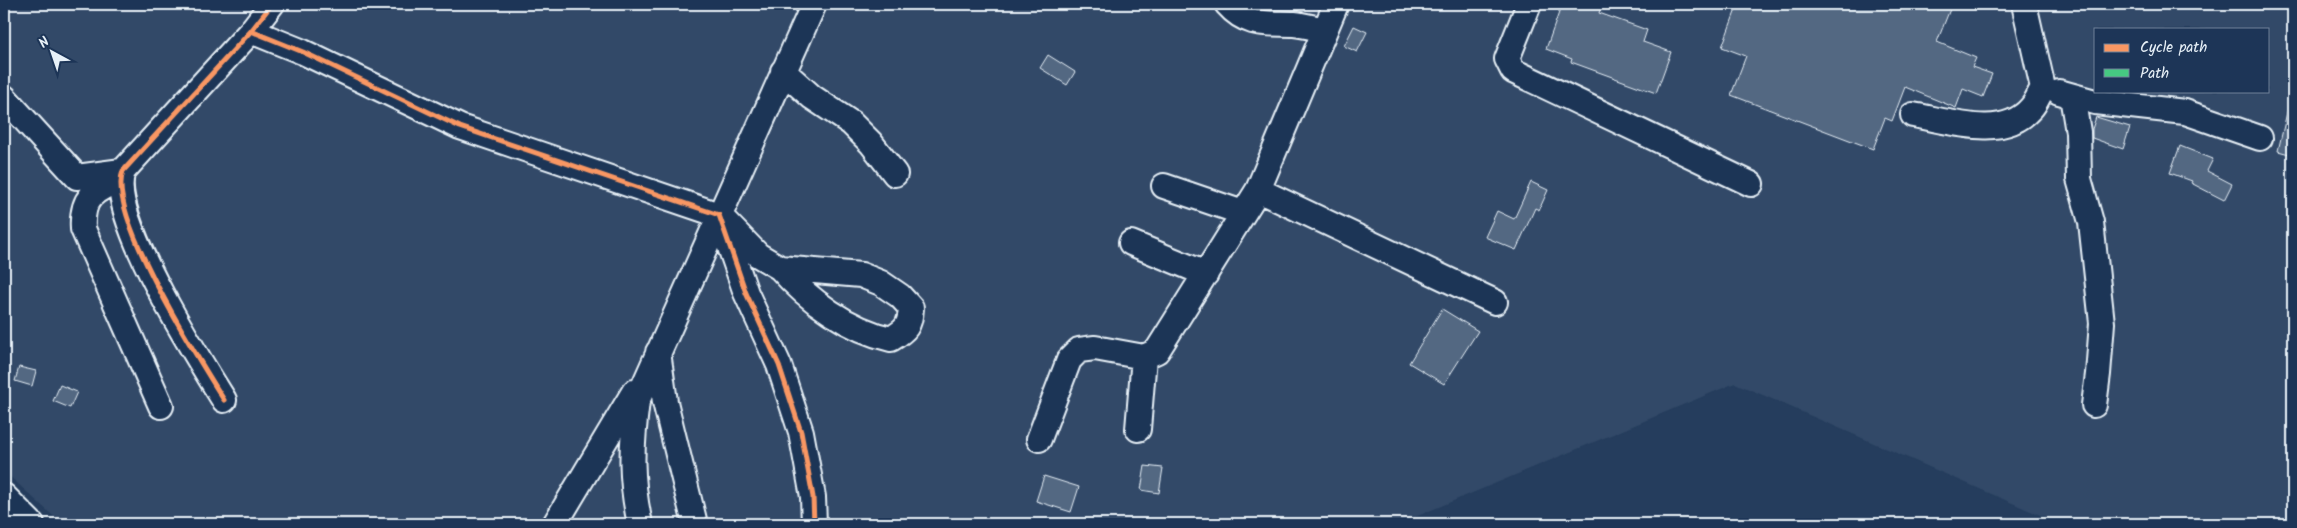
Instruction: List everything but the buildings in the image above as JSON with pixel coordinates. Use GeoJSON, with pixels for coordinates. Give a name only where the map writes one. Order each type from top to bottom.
{"type":"FeatureCollection","features":[{"type":"Feature","properties":{"kind":"street"},"geometry":{"type":"LineString","coordinates":[[161,406],[83,229],[82,213],[89,196],[122,175],[251,31],[272,4]]}},
{"type":"Feature","properties":{"kind":"street"},"geometry":{"type":"LineString","coordinates":[[640,524],[633,488],[632,446],[637,401],[814,4]]}},
{"type":"Feature","properties":{"kind":"street"},"geometry":{"type":"LineString","coordinates":[[1227,4],[1236,14],[1259,24],[1297,24],[1325,30]]}},
{"type":"Feature","properties":{"kind":"street"},"geometry":{"type":"LineString","coordinates":[[1039,439],[1069,360],[1079,350],[1095,348],[1144,357],[1157,351],[1258,190],[1336,4]]}},
{"type":"Feature","properties":{"kind":"street"},"geometry":{"type":"LineString","coordinates":[[1529,4],[1508,59],[1512,72],[1751,184]]}},
{"type":"Feature","properties":{"kind":"street"},"geometry":{"type":"LineString","coordinates":[[1913,115],[1991,128],[2013,121],[2031,109],[2043,88],[2024,4]]}},
{"type":"Feature","properties":{"kind":"street"},"geometry":{"type":"LineString","coordinates":[[251,31],[303,52],[460,127],[602,177],[719,215],[758,255],[780,268],[807,294],[846,322],[872,335],[891,339],[904,331],[910,321],[911,308],[900,296],[881,283],[861,275],[780,268]]}},
{"type":"Feature","properties":{"kind":"street"},"geometry":{"type":"LineString","coordinates":[[784,71],[812,97],[851,123],[871,143],[895,174]]}},
{"type":"Feature","properties":{"kind":"street"},"geometry":{"type":"LineString","coordinates":[[2043,88],[2095,102],[2185,112],[2260,138]]}},
{"type":"Feature","properties":{"kind":"street"},"geometry":{"type":"LineString","coordinates":[[2072,96],[2078,132],[2079,179],[2091,222],[2102,323],[2094,405]]}},
{"type":"Feature","properties":{"kind":"street"},"geometry":{"type":"LineString","coordinates":[[4,97],[77,177],[122,175]]}},
{"type":"Feature","properties":{"kind":"street"},"geometry":{"type":"LineString","coordinates":[[122,175],[128,216],[151,274],[166,306],[224,400]]}},
{"type":"Feature","properties":{"kind":"street"},"geometry":{"type":"LineString","coordinates":[[1164,186],[1243,213]]}},
{"type":"Feature","properties":{"kind":"street"},"geometry":{"type":"LineString","coordinates":[[1258,190],[1495,302]]}},
{"type":"Feature","properties":{"kind":"street"},"geometry":{"type":"LineString","coordinates":[[719,215],[746,293],[778,365],[801,432],[813,497],[814,524]]}},
{"type":"Feature","properties":{"kind":"street"},"geometry":{"type":"LineString","coordinates":[[1131,243],[1206,274]]}},
{"type":"Feature","properties":{"kind":"street"},"geometry":{"type":"LineString","coordinates":[[555,524],[658,352]]}},
{"type":"Feature","properties":{"kind":"street"},"geometry":{"type":"LineString","coordinates":[[658,352],[665,402],[695,524]]}},
{"type":"Feature","properties":{"kind":"street"},"geometry":{"type":"LineString","coordinates":[[1138,430],[1144,357]]}},
{"type":"Feature","properties":{"kind":"street"},"geometry":{"type":"LineString","coordinates":[[4,496],[32,524]]}},
{"type":"Feature","properties":{"kind":"shaded area"},"geometry":{"type":"Polygon","coordinates":[[[4,4],[2293,4],[2293,516],[2290,524],[2061,524],[1735,383],[1398,524],[62,524],[4,471],[4,4]]]}},
{"type":"Feature","properties":{"kind":"marked path"},"geometry":{"type":"LineString","coordinates":[[165,519],[165,524]]}},
{"type":"Feature","properties":{"kind":"cycle path"},"geometry":{"type":"LineString","coordinates":[[224,400],[177,321],[141,252],[128,219],[121,192],[123,171],[251,31],[272,4]]}},
{"type":"Feature","properties":{"kind":"cycle path"},"geometry":{"type":"LineString","coordinates":[[251,31],[303,52],[460,127],[719,215],[746,293],[779,365],[801,432],[813,497],[814,524]]}}]}
